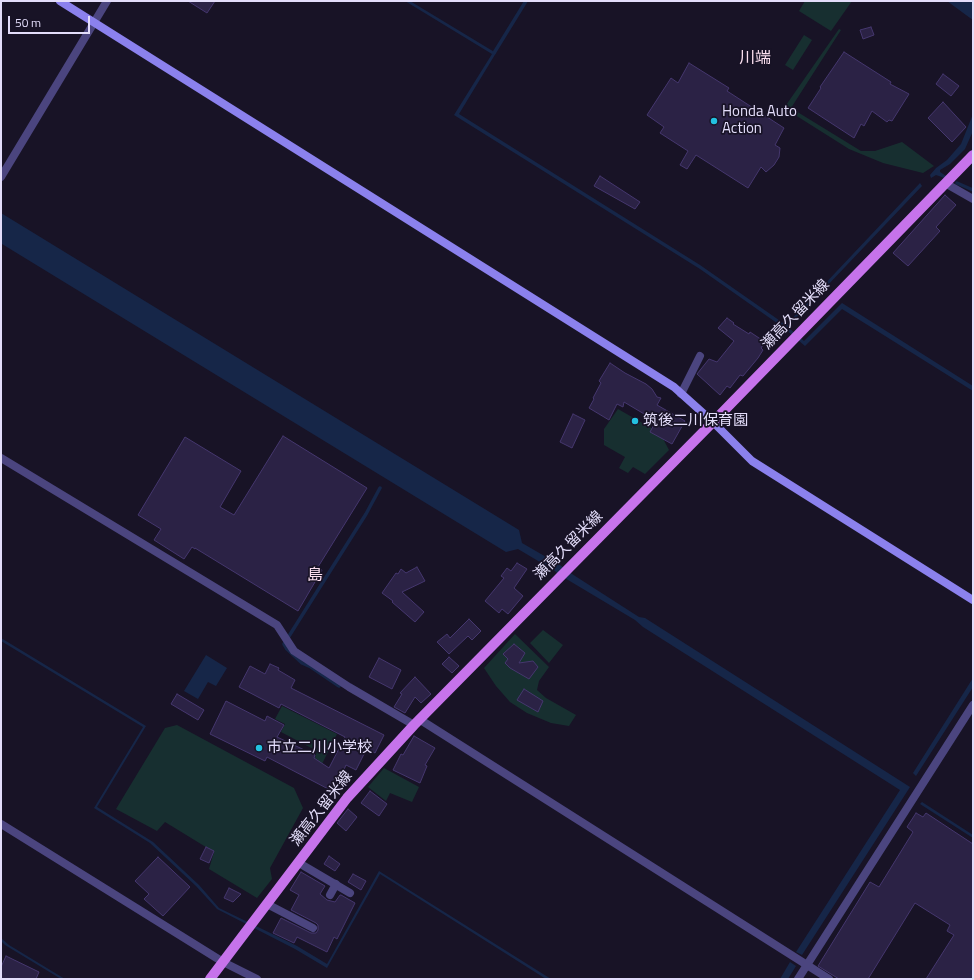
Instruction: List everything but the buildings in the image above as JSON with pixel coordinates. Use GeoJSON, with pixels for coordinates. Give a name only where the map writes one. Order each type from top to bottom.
{"type":"FeatureCollection","features":[{"type":"Feature","properties":{"kind":"main road","name":"瀬高久留米線"},"geometry":{"type":"LineString","coordinates":[[210,979],[347,798],[416,722],[713,422],[973,154]]}},
{"type":"Feature","properties":{"kind":"street"},"geometry":{"type":"LineString","coordinates":[[60,1],[667,383],[682,394],[713,422],[752,460],[973,600]]}},
{"type":"Feature","properties":{"kind":"street"},"geometry":{"type":"LineString","coordinates":[[1,177],[107,1]]}},
{"type":"Feature","properties":{"kind":"street"},"geometry":{"type":"LineString","coordinates":[[946,183],[973,199]]}},
{"type":"Feature","properties":{"kind":"street"},"geometry":{"type":"LineString","coordinates":[[682,394],[700,356]]}},
{"type":"Feature","properties":{"kind":"street"},"geometry":{"type":"LineString","coordinates":[[1,458],[277,625],[294,650],[349,687],[416,722],[829,979]]}},
{"type":"Feature","properties":{"kind":"street"},"geometry":{"type":"LineString","coordinates":[[798,979],[973,705]]}},
{"type":"Feature","properties":{"kind":"street"},"geometry":{"type":"LineString","coordinates":[[1,824],[223,962],[256,979]]}},
{"type":"Feature","properties":{"kind":"street"},"geometry":{"type":"LineString","coordinates":[[299,863],[350,893]]}},
{"type":"Feature","properties":{"kind":"street"},"geometry":{"type":"LineString","coordinates":[[330,895],[336,884]]}},
{"type":"Feature","properties":{"kind":"street"},"geometry":{"type":"LineString","coordinates":[[267,904],[313,928]]}},
{"type":"Feature","properties":{"kind":"green space"},"geometry":{"type":"Polygon","coordinates":[[[805,1],[852,1],[831,31],[799,11],[805,1]]]}},
{"type":"Feature","properties":{"kind":"green space"},"geometry":{"type":"Polygon","coordinates":[[[839,29],[841,30],[791,108],[861,151],[875,151],[902,142],[934,166],[923,173],[883,163],[849,149],[784,108],[839,29]]]}},
{"type":"Feature","properties":{"kind":"green space"},"geometry":{"type":"Polygon","coordinates":[[[804,35],[812,40],[793,70],[785,65],[804,35]]]}},
{"type":"Feature","properties":{"kind":"green space"},"geometry":{"type":"Polygon","coordinates":[[[618,409],[660,433],[669,450],[645,474],[633,467],[628,473],[619,468],[625,457],[604,445],[604,429],[618,409]]]}},
{"type":"Feature","properties":{"kind":"green space"},"geometry":{"type":"Polygon","coordinates":[[[543,630],[563,645],[549,663],[530,643],[543,630]]]}},
{"type":"Feature","properties":{"kind":"green space"},"geometry":{"type":"Polygon","coordinates":[[[515,634],[549,667],[539,681],[537,690],[546,698],[576,715],[569,726],[551,723],[527,713],[510,702],[496,686],[484,668],[515,634]]]}},
{"type":"Feature","properties":{"kind":"green space"},"geometry":{"type":"Polygon","coordinates":[[[282,706],[337,734],[322,764],[315,758],[317,751],[281,732],[285,724],[275,719],[282,706]]]}},
{"type":"Feature","properties":{"kind":"green space"},"geometry":{"type":"Polygon","coordinates":[[[177,725],[294,788],[303,808],[270,868],[272,879],[257,898],[209,869],[214,852],[165,822],[157,831],[116,809],[165,728],[177,725]]]}},
{"type":"Feature","properties":{"kind":"green space"},"geometry":{"type":"Polygon","coordinates":[[[384,768],[419,787],[412,802],[390,793],[386,801],[368,787],[384,768]]]}},
{"type":"Feature","properties":{"kind":"water"},"geometry":{"type":"Polygon","coordinates":[[[405,1],[410,1],[496,53],[459,114],[700,265],[786,325],[920,183],[922,186],[788,327],[804,341],[842,303],[973,386],[973,391],[842,309],[805,346],[784,328],[700,269],[454,115],[492,54],[405,1]]]}},
{"type":"Feature","properties":{"kind":"water"},"geometry":{"type":"Polygon","coordinates":[[[947,1],[973,1],[973,20],[966,15],[947,1]]]}},
{"type":"Feature","properties":{"kind":"water"},"geometry":{"type":"Polygon","coordinates":[[[973,114],[973,131],[965,149],[950,164],[940,170],[940,172],[957,183],[936,175],[931,178],[930,175],[936,168],[947,160],[961,144],[973,114]]]}},
{"type":"Feature","properties":{"kind":"water"},"geometry":{"type":"Polygon","coordinates":[[[1,213],[519,530],[522,543],[560,565],[639,617],[645,618],[910,787],[802,955],[796,952],[900,790],[643,627],[635,620],[555,571],[518,549],[506,552],[2,244],[1,245],[1,213]]]}},
{"type":"Feature","properties":{"kind":"water"},"geometry":{"type":"Polygon","coordinates":[[[1,638],[146,726],[97,807],[153,842],[199,885],[219,908],[297,946],[327,964],[379,871],[551,979],[546,979],[380,874],[327,968],[295,949],[217,909],[196,886],[150,843],[94,808],[143,727],[1,641],[1,638]]]}},
{"type":"Feature","properties":{"kind":"water"},"geometry":{"type":"Polygon","coordinates":[[[206,655],[227,668],[216,686],[208,682],[198,699],[184,691],[206,655]]]}},
{"type":"Feature","properties":{"kind":"water"},"geometry":{"type":"Polygon","coordinates":[[[973,678],[973,687],[916,776],[913,773],[973,678]]]}},
{"type":"Feature","properties":{"kind":"water"},"geometry":{"type":"Polygon","coordinates":[[[922,802],[973,835],[973,838],[920,804],[922,802]]]}},
{"type":"Feature","properties":{"kind":"water"},"geometry":{"type":"Polygon","coordinates":[[[1,938],[9,945],[65,979],[61,979],[5,945],[1,941],[1,938]]]}},
{"type":"Feature","properties":{"kind":"water"},"geometry":{"type":"Polygon","coordinates":[[[790,962],[796,966],[788,979],[780,979],[790,962]]]}},
{"type":"Feature","properties":{"kind":"waterway"},"geometry":{"type":"LineString","coordinates":[[494,53],[526,1]]}},
{"type":"Feature","properties":{"kind":"waterway"},"geometry":{"type":"LineString","coordinates":[[957,183],[973,190]]}},
{"type":"Feature","properties":{"kind":"waterway"},"geometry":{"type":"LineString","coordinates":[[339,686],[311,667],[302,663],[287,649],[284,644],[366,514],[380,488]]}},
{"type":"Feature","properties":{"kind":"place","name":"Honda Auto Action"},"geometry":{"type":"Point","coordinates":[714,121]}},
{"type":"Feature","properties":{"kind":"place","name":"筑後二川保育園"},"geometry":{"type":"Point","coordinates":[635,421]}},
{"type":"Feature","properties":{"kind":"place","name":"市立二川小学校"},"geometry":{"type":"Point","coordinates":[259,748]}},
{"type":"Feature","properties":{"kind":"district","name":"川端"},"geometry":{"type":"Point","coordinates":[755,59]}},
{"type":"Feature","properties":{"kind":"district","name":"島"},"geometry":{"type":"Point","coordinates":[315,576]}}]}
